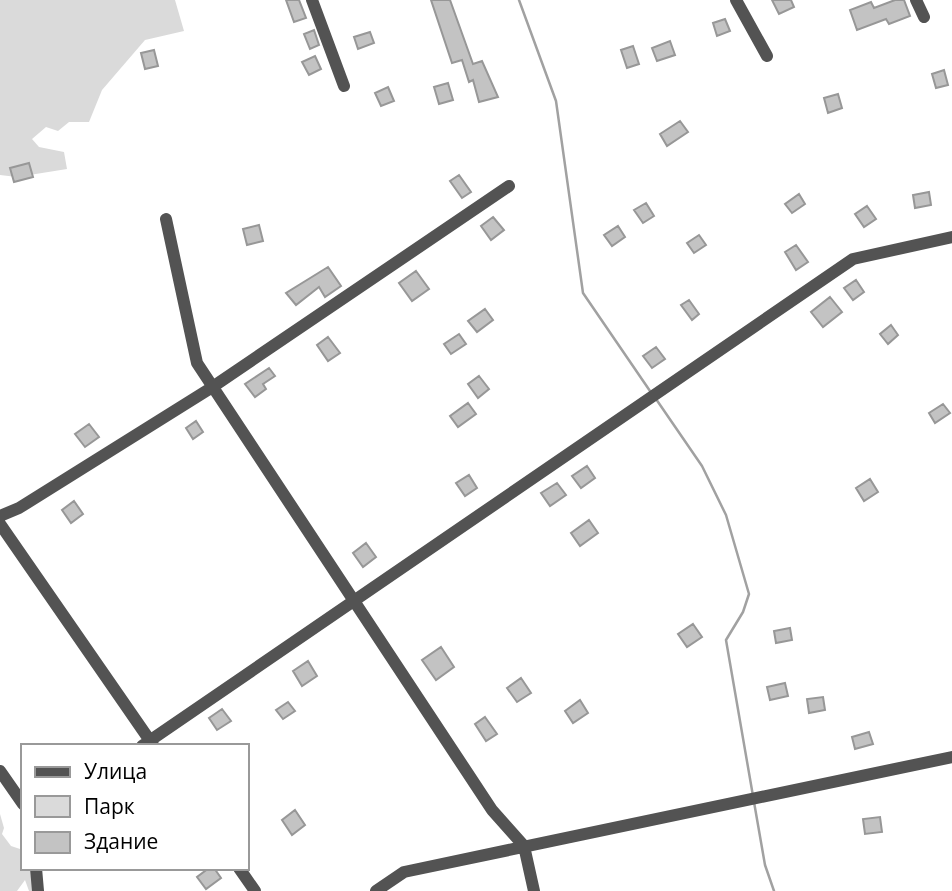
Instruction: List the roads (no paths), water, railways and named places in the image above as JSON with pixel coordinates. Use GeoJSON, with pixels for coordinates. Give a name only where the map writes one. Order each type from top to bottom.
{"type":"FeatureCollection","features":[{"type":"Feature","properties":{"kind":"street"},"geometry":{"type":"LineString","coordinates":[[312,0],[344,86]]}},
{"type":"Feature","properties":{"kind":"street"},"geometry":{"type":"LineString","coordinates":[[736,0],[767,57]]}},
{"type":"Feature","properties":{"kind":"street"},"geometry":{"type":"LineString","coordinates":[[916,0],[924,17]]}},
{"type":"Feature","properties":{"kind":"street"},"geometry":{"type":"LineString","coordinates":[[0,516],[19,508],[211,388],[509,186]]}},
{"type":"Feature","properties":{"kind":"street"},"geometry":{"type":"LineString","coordinates":[[166,219],[197,363],[211,388],[355,598],[492,810],[524,846],[534,891]]}},
{"type":"Feature","properties":{"kind":"street"},"geometry":{"type":"LineString","coordinates":[[0,524],[148,744],[355,598],[853,259],[952,237]]}},
{"type":"Feature","properties":{"kind":"street"},"geometry":{"type":"LineString","coordinates":[[376,891],[404,872],[952,757]]}},
{"type":"Feature","properties":{"kind":"street"},"geometry":{"type":"LineString","coordinates":[[0,771],[21,801]]}},
{"type":"Feature","properties":{"kind":"street"},"geometry":{"type":"LineString","coordinates":[[36,870],[38,891]]}},
{"type":"Feature","properties":{"kind":"street"},"geometry":{"type":"LineString","coordinates":[[240,870],[255,891]]}},
{"type":"Feature","properties":{"kind":"waterway"},"geometry":{"type":"LineString","coordinates":[[519,0],[556,101],[583,293],[650,391]]}},
{"type":"Feature","properties":{"kind":"waterway"},"geometry":{"type":"LineString","coordinates":[[656,399],[702,466],[726,515],[749,594],[743,612],[726,640],[753,796]]}},
{"type":"Feature","properties":{"kind":"waterway"},"geometry":{"type":"LineString","coordinates":[[754,802],[765,865],[774,891]]}}]}
